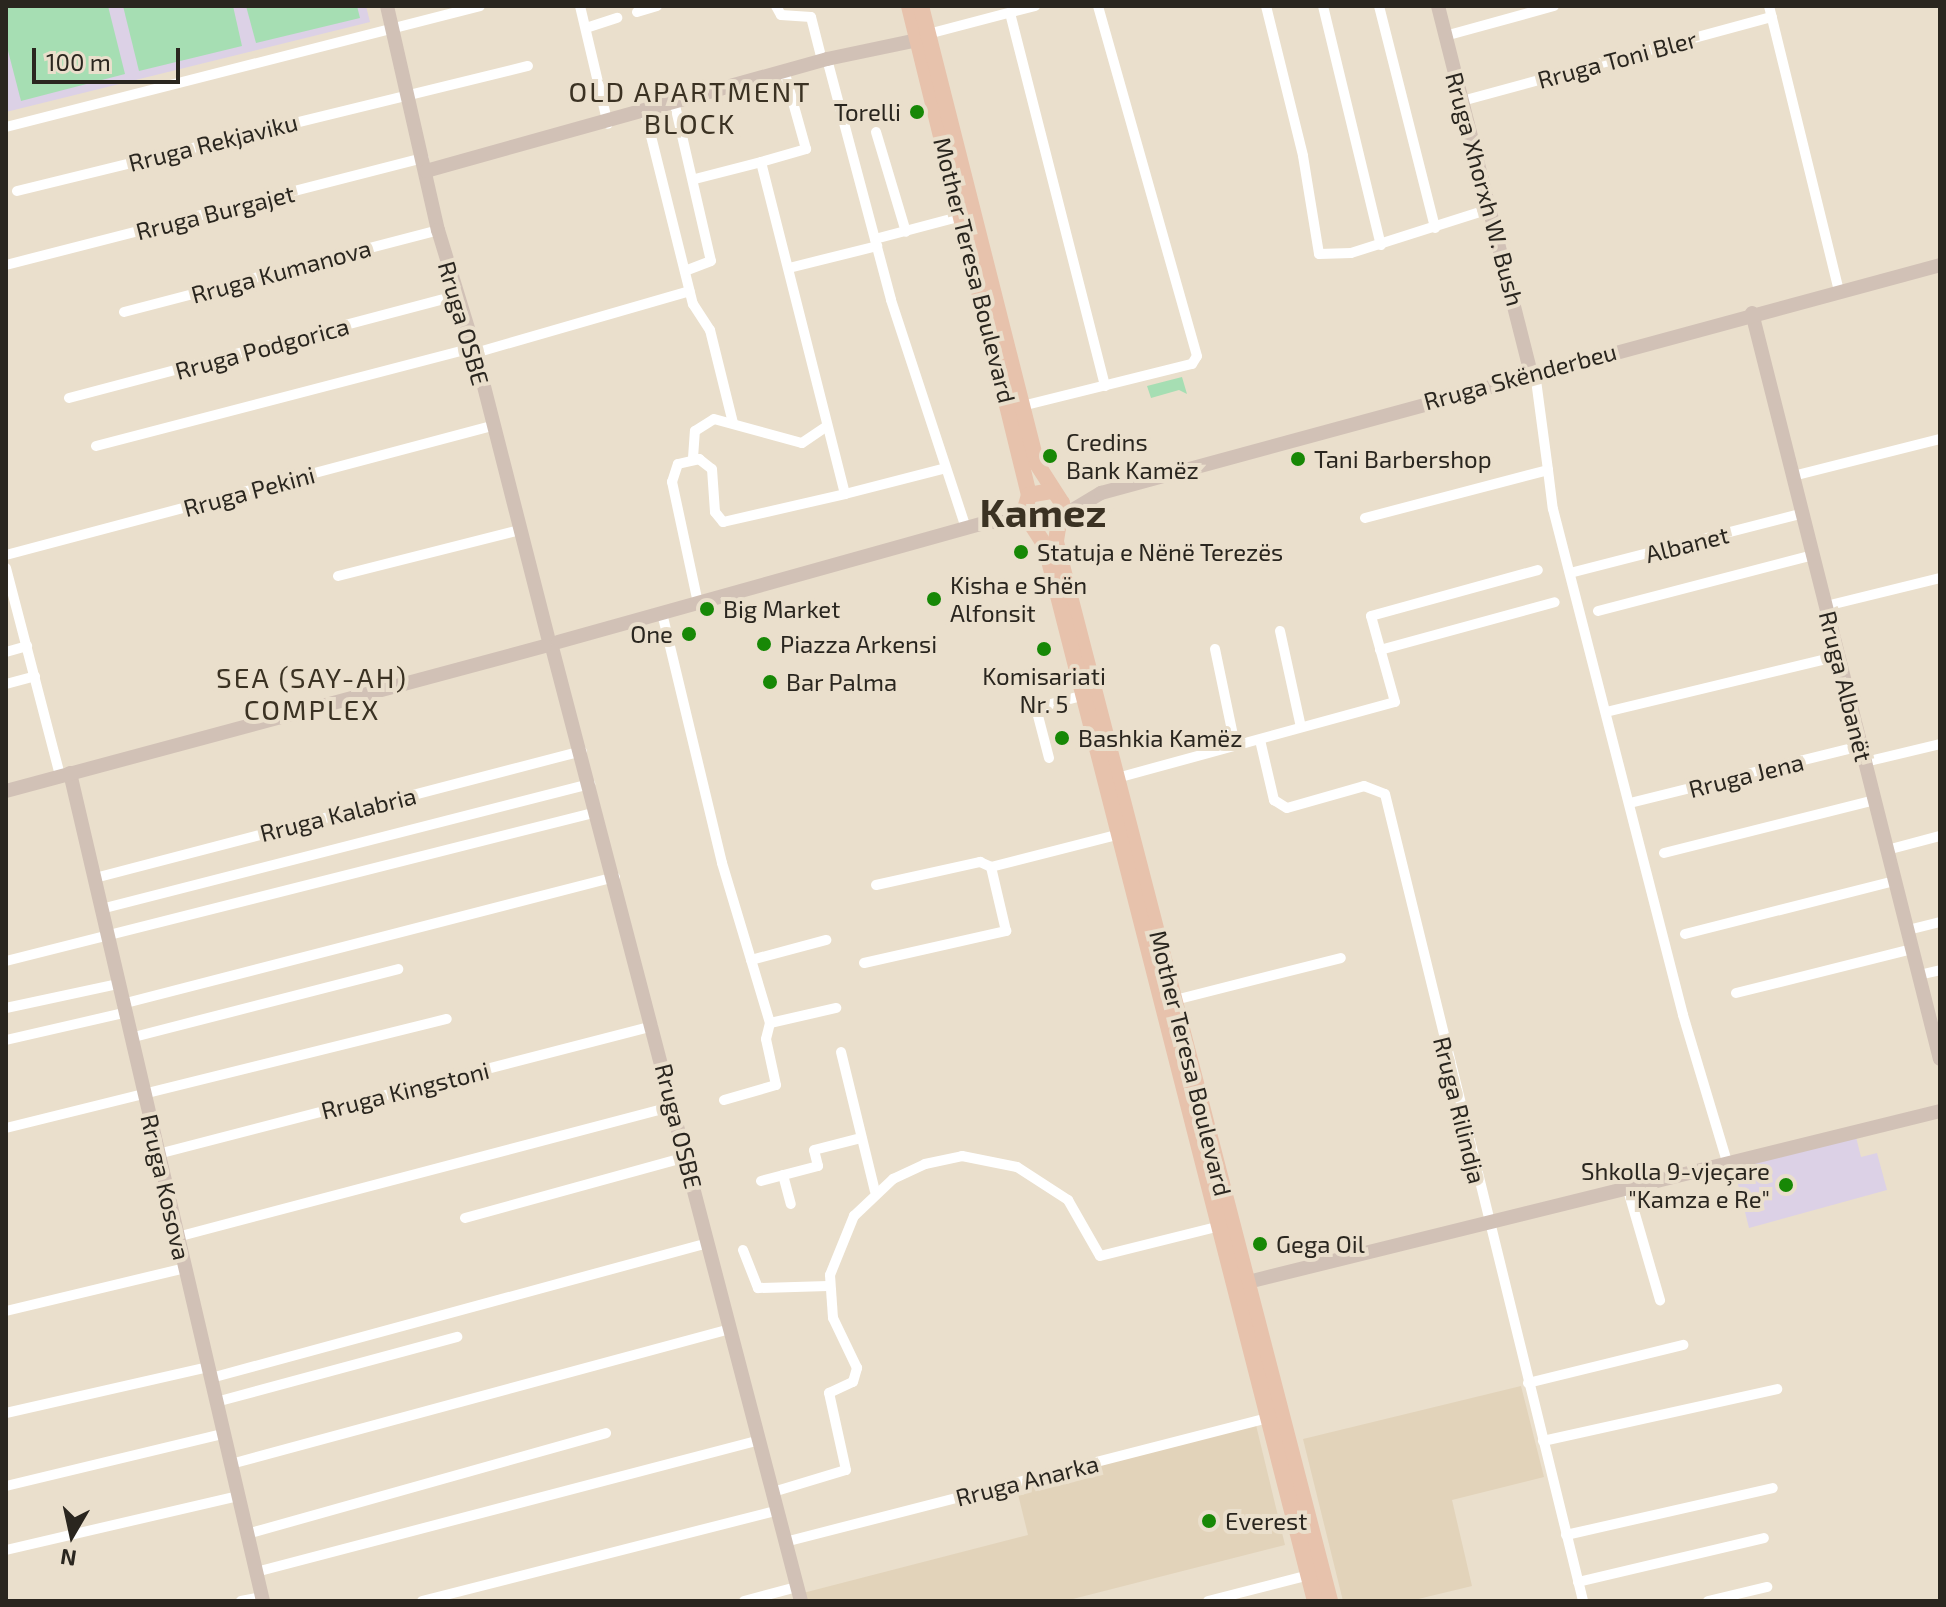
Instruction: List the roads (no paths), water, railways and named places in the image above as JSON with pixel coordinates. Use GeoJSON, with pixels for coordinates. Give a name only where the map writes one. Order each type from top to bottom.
{"type":"FeatureCollection","features":[{"type":"Feature","properties":{"kind":"main road","name":"Mother Teresa Boulevard"},"geometry":{"type":"LineString","coordinates":[[909,6],[923,37],[1037,464],[1053,492],[1112,779],[1120,834],[1315,1601]]}},
{"type":"Feature","properties":{"kind":"main road","name":"Mother Teresa Boulevard"},"geometry":{"type":"LineString","coordinates":[[921,6],[923,37],[1033,525],[1112,779],[1175,1000],[1330,1601]]}},
{"type":"Feature","properties":{"kind":"main road"},"geometry":{"type":"LineString","coordinates":[[1027,498],[1053,492]]}},
{"type":"Feature","properties":{"kind":"main road"},"geometry":{"type":"LineString","coordinates":[[1033,525],[1058,520]]}},
{"type":"Feature","properties":{"kind":"street","name":"Rruga OSBE"},"geometry":{"type":"LineString","coordinates":[[387,6],[455,296],[475,351],[492,426],[582,751],[799,1594]]}},
{"type":"Feature","properties":{"kind":"street"},"geometry":{"type":"LineString","coordinates":[[6,127],[480,6]]}},
{"type":"Feature","properties":{"kind":"street"},"geometry":{"type":"LineString","coordinates":[[580,6],[608,124]]}},
{"type":"Feature","properties":{"kind":"street"},"geometry":{"type":"LineString","coordinates":[[637,12],[657,6]]}},
{"type":"Feature","properties":{"kind":"street"},"geometry":{"type":"LineString","coordinates":[[776,6],[781,15],[811,17],[876,243],[966,528]]}},
{"type":"Feature","properties":{"kind":"street"},"geometry":{"type":"LineString","coordinates":[[425,164],[608,124],[674,101],[784,70],[1035,6]]}},
{"type":"Feature","properties":{"kind":"street"},"geometry":{"type":"LineString","coordinates":[[1022,406],[1192,364],[1197,356],[1098,6]]}},
{"type":"Feature","properties":{"kind":"street"},"geometry":{"type":"LineString","coordinates":[[1266,6],[1303,156],[1319,254],[1329,257],[1381,245],[1490,209]]}},
{"type":"Feature","properties":{"kind":"street"},"geometry":{"type":"LineString","coordinates":[[1323,6],[1381,245]]}},
{"type":"Feature","properties":{"kind":"street"},"geometry":{"type":"LineString","coordinates":[[1379,6],[1435,228]]}},
{"type":"Feature","properties":{"kind":"street","name":"Rruga Xhorxh W. Bush"},"geometry":{"type":"LineString","coordinates":[[1438,6],[1533,372]]}},
{"type":"Feature","properties":{"kind":"street"},"geometry":{"type":"LineString","coordinates":[[1445,36],[1554,6]]}},
{"type":"Feature","properties":{"kind":"street"},"geometry":{"type":"LineString","coordinates":[[1770,12],[1839,290]]}},
{"type":"Feature","properties":{"kind":"street","name":"Rruga Toni Bler"},"geometry":{"type":"LineString","coordinates":[[1462,101],[1770,12]]}},
{"type":"Feature","properties":{"kind":"street"},"geometry":{"type":"LineString","coordinates":[[1010,13],[1105,386]]}},
{"type":"Feature","properties":{"kind":"street"},"geometry":{"type":"LineString","coordinates":[[586,28],[617,18]]}},
{"type":"Feature","properties":{"kind":"street","name":"Rruga Rekjaviku"},"geometry":{"type":"LineString","coordinates":[[17,191],[528,66]]}},
{"type":"Feature","properties":{"kind":"street"},"geometry":{"type":"LineString","coordinates":[[695,179],[806,149],[784,70]]}},
{"type":"Feature","properties":{"kind":"street"},"geometry":{"type":"LineString","coordinates":[[674,101],[695,179],[711,261],[685,271]]}},
{"type":"Feature","properties":{"kind":"street"},"geometry":{"type":"LineString","coordinates":[[645,112],[690,291],[710,330],[733,423]]}},
{"type":"Feature","properties":{"kind":"street"},"geometry":{"type":"LineString","coordinates":[[876,132],[906,232]]}},
{"type":"Feature","properties":{"kind":"street"},"geometry":{"type":"LineString","coordinates":[[761,162],[845,494]]}},
{"type":"Feature","properties":{"kind":"street","name":"Rruga Burgajet"},"geometry":{"type":"LineString","coordinates":[[6,265],[425,164]]}},
{"type":"Feature","properties":{"kind":"street"},"geometry":{"type":"LineString","coordinates":[[789,268],[962,216]]}},
{"type":"Feature","properties":{"kind":"street","name":"Rruga Kumanova"},"geometry":{"type":"LineString","coordinates":[[124,312],[438,230]]}},
{"type":"Feature","properties":{"kind":"street","name":"Rruga Skënderbeu"},"geometry":{"type":"LineString","coordinates":[[1058,520],[1101,493],[1533,372],[1940,265]]}},
{"type":"Feature","properties":{"kind":"street"},"geometry":{"type":"LineString","coordinates":[[96,446],[475,351],[690,291]]}},
{"type":"Feature","properties":{"kind":"street","name":"Rruga Podgorica"},"geometry":{"type":"LineString","coordinates":[[69,398],[455,296]]}},
{"type":"Feature","properties":{"kind":"street","name":"Rruga Albanët"},"geometry":{"type":"LineString","coordinates":[[1752,313],[1940,1059]]}},
{"type":"Feature","properties":{"kind":"street"},"geometry":{"type":"LineString","coordinates":[[1533,372],[1548,470],[1570,573],[1683,1015],[1728,1165]]}},
{"type":"Feature","properties":{"kind":"street"},"geometry":{"type":"LineString","coordinates":[[698,603],[672,482],[688,460],[698,426],[714,419],[802,443],[827,426]]}},
{"type":"Feature","properties":{"kind":"street","name":"Rruga Pekini"},"geometry":{"type":"LineString","coordinates":[[6,555],[492,426]]}},
{"type":"Feature","properties":{"kind":"street"},"geometry":{"type":"LineString","coordinates":[[1793,476],[1940,439]]}},
{"type":"Feature","properties":{"kind":"street"},"geometry":{"type":"LineString","coordinates":[[688,460],[712,469],[715,512],[723,522],[946,468]]}},
{"type":"Feature","properties":{"kind":"street"},"geometry":{"type":"LineString","coordinates":[[1365,518],[1548,470]]}},
{"type":"Feature","properties":{"kind":"street","name":"Rruga Skënderbeu"},"geometry":{"type":"LineString","coordinates":[[1053,492],[1101,493]]}},
{"type":"Feature","properties":{"kind":"street"},"geometry":{"type":"LineString","coordinates":[[6,791],[551,645],[989,522],[1027,498]]}},
{"type":"Feature","properties":{"kind":"street","name":"Albanet"},"geometry":{"type":"LineString","coordinates":[[1570,573],[1803,513]]}},
{"type":"Feature","properties":{"kind":"street"},"geometry":{"type":"LineString","coordinates":[[989,522],[1033,525]]}},
{"type":"Feature","properties":{"kind":"street"},"geometry":{"type":"LineString","coordinates":[[338,576],[520,530]]}},
{"type":"Feature","properties":{"kind":"street"},"geometry":{"type":"LineString","coordinates":[[1598,611],[1813,555]]}},
{"type":"Feature","properties":{"kind":"street"},"geometry":{"type":"LineString","coordinates":[[6,568],[65,775]]}},
{"type":"Feature","properties":{"kind":"street"},"geometry":{"type":"LineString","coordinates":[[1112,779],[1395,702],[1380,650],[1374,614],[1538,570]]}},
{"type":"Feature","properties":{"kind":"street"},"geometry":{"type":"LineString","coordinates":[[1826,606],[1940,578]]}},
{"type":"Feature","properties":{"kind":"street"},"geometry":{"type":"LineString","coordinates":[[1380,650],[1555,602]]}},
{"type":"Feature","properties":{"kind":"street"},"geometry":{"type":"LineString","coordinates":[[662,613],[770,1023],[766,1039],[776,1085],[724,1100]]}},
{"type":"Feature","properties":{"kind":"street"},"geometry":{"type":"LineString","coordinates":[[1280,631],[1301,727]]}},
{"type":"Feature","properties":{"kind":"street"},"geometry":{"type":"LineString","coordinates":[[6,652],[27,646]]}},
{"type":"Feature","properties":{"kind":"street"},"geometry":{"type":"LineString","coordinates":[[1215,649],[1235,745]]}},
{"type":"Feature","properties":{"kind":"street"},"geometry":{"type":"LineString","coordinates":[[1606,712],[1839,656]]}},
{"type":"Feature","properties":{"kind":"street"},"geometry":{"type":"LineString","coordinates":[[6,684],[35,676]]}},
{"type":"Feature","properties":{"kind":"street"},"geometry":{"type":"LineString","coordinates":[[1049,758],[1036,708],[1085,695]]}},
{"type":"Feature","properties":{"kind":"street","name":"Rruga Rilindja"},"geometry":{"type":"LineString","coordinates":[[1260,740],[1274,800],[1287,808],[1364,786],[1385,794],[1583,1601]]}},
{"type":"Feature","properties":{"kind":"street"},"geometry":{"type":"LineString","coordinates":[[1865,762],[1940,744]]}},
{"type":"Feature","properties":{"kind":"street","name":"Rruga Jena"},"geometry":{"type":"LineString","coordinates":[[1630,803],[1861,746]]}},
{"type":"Feature","properties":{"kind":"street","name":"Rruga Kalabria"},"geometry":{"type":"LineString","coordinates":[[95,878],[582,751]]}},
{"type":"Feature","properties":{"kind":"street","name":"Rruga Kosova"},"geometry":{"type":"LineString","coordinates":[[65,775],[95,878],[262,1599]]}},
{"type":"Feature","properties":{"kind":"street"},"geometry":{"type":"LineString","coordinates":[[101,909],[590,784]]}},
{"type":"Feature","properties":{"kind":"street"},"geometry":{"type":"LineString","coordinates":[[1664,853],[1875,800]]}},
{"type":"Feature","properties":{"kind":"street"},"geometry":{"type":"LineString","coordinates":[[6,961],[108,939],[597,812]]}},
{"type":"Feature","properties":{"kind":"street"},"geometry":{"type":"LineString","coordinates":[[876,885],[980,862],[991,867],[1120,834]]}},
{"type":"Feature","properties":{"kind":"street"},"geometry":{"type":"LineString","coordinates":[[1887,850],[1940,836]]}},
{"type":"Feature","properties":{"kind":"street"},"geometry":{"type":"LineString","coordinates":[[864,963],[1006,931],[991,867]]}},
{"type":"Feature","properties":{"kind":"street"},"geometry":{"type":"LineString","coordinates":[[6,1040],[615,877]]}},
{"type":"Feature","properties":{"kind":"street"},"geometry":{"type":"LineString","coordinates":[[1685,934],[1895,881]]}},
{"type":"Feature","properties":{"kind":"street"},"geometry":{"type":"LineString","coordinates":[[1908,930],[1940,922]]}},
{"type":"Feature","properties":{"kind":"street"},"geometry":{"type":"LineString","coordinates":[[751,960],[826,940]]}},
{"type":"Feature","properties":{"kind":"street"},"geometry":{"type":"LineString","coordinates":[[1736,993],[1912,949]]}},
{"type":"Feature","properties":{"kind":"street"},"geometry":{"type":"LineString","coordinates":[[1175,1000],[1341,958]]}},
{"type":"Feature","properties":{"kind":"street"},"geometry":{"type":"LineString","coordinates":[[130,1038],[398,969]]}},
{"type":"Feature","properties":{"kind":"street"},"geometry":{"type":"LineString","coordinates":[[1919,975],[1940,970]]}},
{"type":"Feature","properties":{"kind":"street"},"geometry":{"type":"LineString","coordinates":[[6,1008],[118,984]]}},
{"type":"Feature","properties":{"kind":"street"},"geometry":{"type":"LineString","coordinates":[[770,1023],[836,1008]]}},
{"type":"Feature","properties":{"kind":"street"},"geometry":{"type":"LineString","coordinates":[[6,1128],[447,1019]]}},
{"type":"Feature","properties":{"kind":"street","name":"Rruga Kingstoni"},"geometry":{"type":"LineString","coordinates":[[158,1154],[653,1026]]}},
{"type":"Feature","properties":{"kind":"street"},"geometry":{"type":"LineString","coordinates":[[841,1052],[875,1191]]}},
{"type":"Feature","properties":{"kind":"street"},"geometry":{"type":"LineString","coordinates":[[177,1237],[674,1106]]}},
{"type":"Feature","properties":{"kind":"street"},"geometry":{"type":"LineString","coordinates":[[1248,1282],[1940,1111]]}},
{"type":"Feature","properties":{"kind":"street"},"geometry":{"type":"LineString","coordinates":[[761,1181],[818,1166],[814,1150],[861,1138]]}},
{"type":"Feature","properties":{"kind":"street"},"geometry":{"type":"LineString","coordinates":[[465,1218],[687,1157]]}},
{"type":"Feature","properties":{"kind":"street"},"geometry":{"type":"LineString","coordinates":[[773,1492],[846,1470],[829,1393],[853,1382],[857,1368],[833,1318],[828,1286],[846,1231],[875,1191],[925,1164],[982,1157],[1034,1175],[1068,1200],[1100,1256],[1220,1226]]}},
{"type":"Feature","properties":{"kind":"street"},"geometry":{"type":"LineString","coordinates":[[783,1175],[791,1204]]}},
{"type":"Feature","properties":{"kind":"street"},"geometry":{"type":"LineString","coordinates":[[1628,1190],[1660,1300]]}},
{"type":"Feature","properties":{"kind":"street"},"geometry":{"type":"LineString","coordinates":[[6,1413],[209,1372],[708,1243]]}},
{"type":"Feature","properties":{"kind":"street"},"geometry":{"type":"LineString","coordinates":[[743,1250],[758,1288],[828,1286]]}},
{"type":"Feature","properties":{"kind":"street"},"geometry":{"type":"LineString","coordinates":[[6,1311],[185,1268]]}},
{"type":"Feature","properties":{"kind":"street"},"geometry":{"type":"LineString","coordinates":[[231,1464],[730,1329]]}},
{"type":"Feature","properties":{"kind":"street"},"geometry":{"type":"LineString","coordinates":[[216,1402],[457,1337]]}},
{"type":"Feature","properties":{"kind":"street"},"geometry":{"type":"LineString","coordinates":[[1528,1383],[1683,1345]]}},
{"type":"Feature","properties":{"kind":"street"},"geometry":{"type":"LineString","coordinates":[[1543,1441],[1777,1389]]}},
{"type":"Feature","properties":{"kind":"street","name":"Rruga Anarka"},"geometry":{"type":"LineString","coordinates":[[785,1542],[1268,1418]]}},
{"type":"Feature","properties":{"kind":"street"},"geometry":{"type":"LineString","coordinates":[[247,1534],[606,1433]]}},
{"type":"Feature","properties":{"kind":"street"},"geometry":{"type":"LineString","coordinates":[[6,1486],[223,1434]]}},
{"type":"Feature","properties":{"kind":"street"},"geometry":{"type":"LineString","coordinates":[[256,1572],[760,1440]]}},
{"type":"Feature","properties":{"kind":"street"},"geometry":{"type":"LineString","coordinates":[[1566,1535],[1773,1488]]}},
{"type":"Feature","properties":{"kind":"street"},"geometry":{"type":"LineString","coordinates":[[6,1550],[238,1496]]}},
{"type":"Feature","properties":{"kind":"street"},"geometry":{"type":"LineString","coordinates":[[422,1601],[778,1510]]}},
{"type":"Feature","properties":{"kind":"street"},"geometry":{"type":"LineString","coordinates":[[1578,1582],[1764,1538]]}},
{"type":"Feature","properties":{"kind":"street"},"geometry":{"type":"LineString","coordinates":[[1208,1601],[1309,1575]]}},
{"type":"Feature","properties":{"kind":"street"},"geometry":{"type":"LineString","coordinates":[[1708,1601],[1767,1587]]}},
{"type":"Feature","properties":{"kind":"street"},"geometry":{"type":"LineString","coordinates":[[744,1601],[799,1594]]}},
{"type":"Feature","properties":{"kind":"street"},"geometry":{"type":"LineString","coordinates":[[241,1601],[262,1599]]}},
{"type":"Feature","properties":{"kind":"place","name":"Torelli"},"geometry":{"type":"Point","coordinates":[917,112]}},
{"type":"Feature","properties":{"kind":"place","name":"Credins Bank Kamëz"},"geometry":{"type":"Point","coordinates":[1050,456]}},
{"type":"Feature","properties":{"kind":"place","name":"Tani Barbershop"},"geometry":{"type":"Point","coordinates":[1298,459]}},
{"type":"Feature","properties":{"kind":"place","name":"Statuja e Nënë Terezës"},"geometry":{"type":"Point","coordinates":[1021,552]}},
{"type":"Feature","properties":{"kind":"place","name":"Kisha e Shën Alfonsit"},"geometry":{"type":"Point","coordinates":[934,599]}},
{"type":"Feature","properties":{"kind":"place","name":"Big Market"},"geometry":{"type":"Point","coordinates":[707,609]}},
{"type":"Feature","properties":{"kind":"place","name":"One"},"geometry":{"type":"Point","coordinates":[689,634]}},
{"type":"Feature","properties":{"kind":"place","name":"Piazza Arkensi"},"geometry":{"type":"Point","coordinates":[764,644]}},
{"type":"Feature","properties":{"kind":"place","name":"Komisariati Nr. 5"},"geometry":{"type":"Point","coordinates":[1044,649]}},
{"type":"Feature","properties":{"kind":"place","name":"Bar Palma"},"geometry":{"type":"Point","coordinates":[770,682]}},
{"type":"Feature","properties":{"kind":"place","name":"Bashkia Kamëz"},"geometry":{"type":"Point","coordinates":[1062,738]}},
{"type":"Feature","properties":{"kind":"place","name":"Shkolla 9-vjeçare \"Kamza e Re\""},"geometry":{"type":"Point","coordinates":[1786,1185]}},
{"type":"Feature","properties":{"kind":"place","name":"Gega Oil"},"geometry":{"type":"Point","coordinates":[1260,1244]}},
{"type":"Feature","properties":{"kind":"place","name":"Everest"},"geometry":{"type":"Point","coordinates":[1209,1521]}},
{"type":"Feature","properties":{"kind":"district","name":"OLD APARTMENT BLOCK"},"geometry":{"type":"Point","coordinates":[690,107]}},
{"type":"Feature","properties":{"kind":"district","name":"Kamez"},"geometry":{"type":"Point","coordinates":[1043,511]}},
{"type":"Feature","properties":{"kind":"district","name":"SEA (SAY-AH) COMPLEX"},"geometry":{"type":"Point","coordinates":[312,693]}}]}
